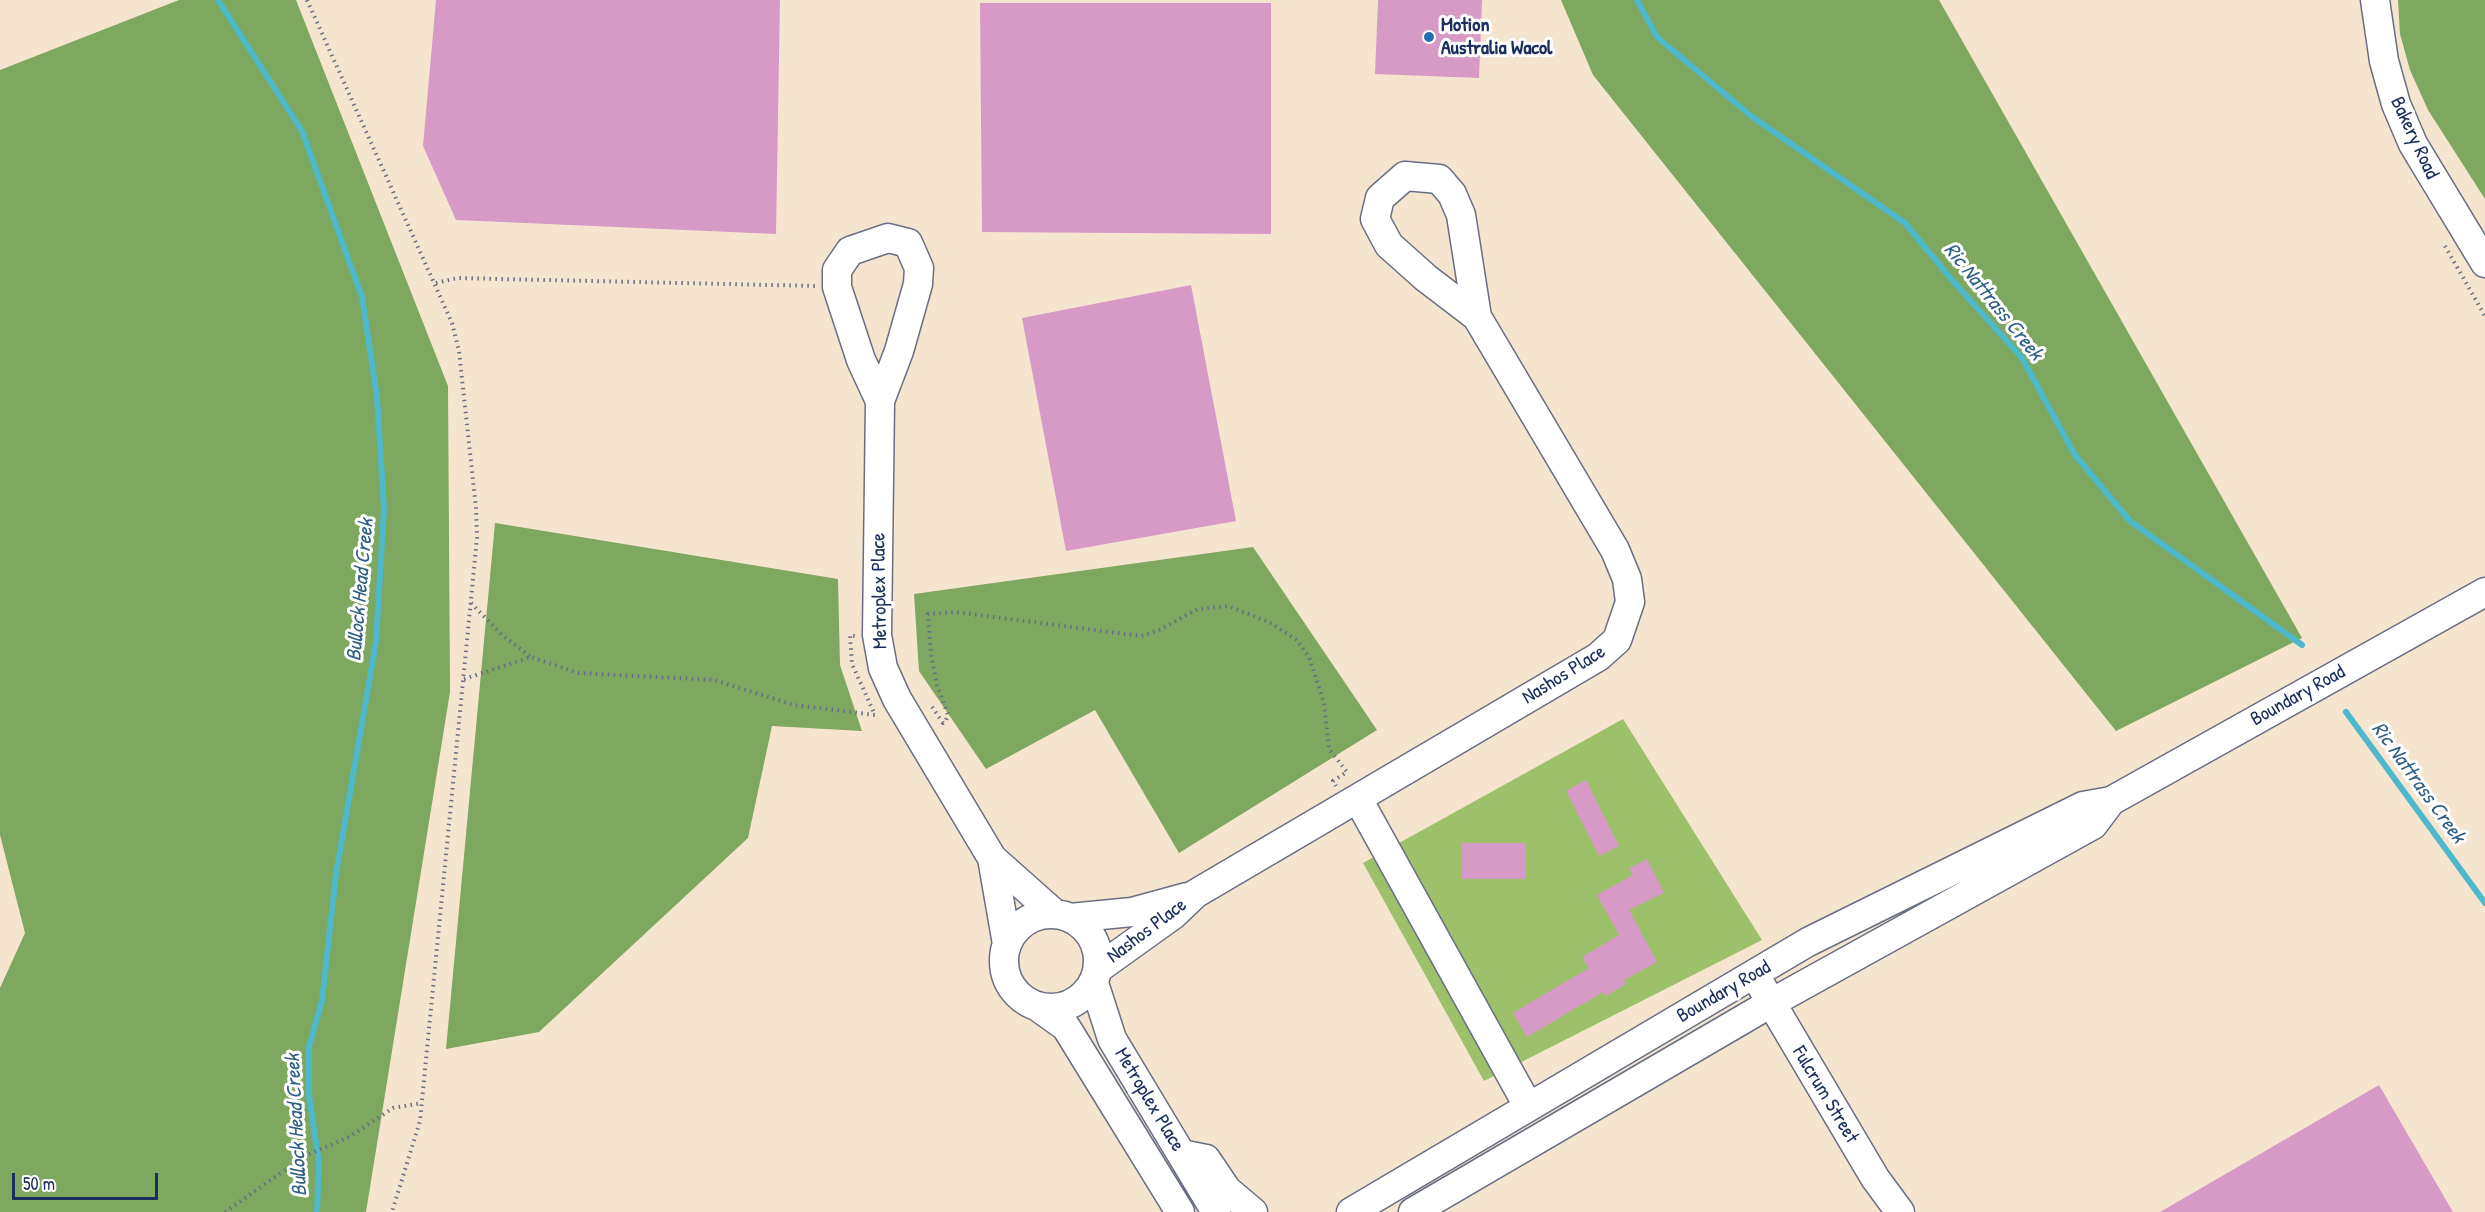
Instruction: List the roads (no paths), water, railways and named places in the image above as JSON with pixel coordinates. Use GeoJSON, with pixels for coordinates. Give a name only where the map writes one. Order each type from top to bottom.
{"type":"FeatureCollection","features":[{"type":"Feature","properties":{"kind":"street","name":"Bakery Road"},"geometry":{"type":"LineString","coordinates":[[2374,0],[2384,61],[2396,104],[2435,184],[2485,263]]}},
{"type":"Feature","properties":{"kind":"street","name":"Nashos Place"},"geometry":{"type":"LineString","coordinates":[[1096,976],[1173,915],[1195,894],[1598,657],[1617,640],[1630,602],[1627,579],[1615,550],[1477,317],[1461,215],[1452,194],[1439,179],[1405,176],[1380,198],[1375,219],[1389,245],[1426,278],[1477,317]]}},
{"type":"Feature","properties":{"kind":"street","name":"Metroplex Place"},"geometry":{"type":"LineString","coordinates":[[880,401],[861,360],[837,286],[837,270],[850,251],[870,242],[888,238],[908,243],[919,268],[918,284],[896,361],[880,401],[877,635],[883,668],[897,699],[992,858],[1063,916]]}},
{"type":"Feature","properties":{"kind":"street","name":"Boundary Road"},"geometry":{"type":"LineString","coordinates":[[1351,1212],[1808,942],[2083,806],[2111,801],[2485,592]]}},
{"type":"Feature","properties":{"kind":"street","name":"Boundary Road"},"geometry":{"type":"LineString","coordinates":[[1413,1212],[1771,1004],[2093,825],[2111,801]]}},
{"type":"Feature","properties":{"kind":"street"},"geometry":{"type":"LineString","coordinates":[[1352,802],[1528,1106]]}},
{"type":"Feature","properties":{"kind":"street","name":"Metroplex Place"},"geometry":{"type":"LineString","coordinates":[[992,858],[1007,944]]}},
{"type":"Feature","properties":{"kind":"street","name":"Nashos Place"},"geometry":{"type":"LineString","coordinates":[[1063,916],[1132,912],[1195,894]]}},
{"type":"Feature","properties":{"kind":"street"},"geometry":{"type":"LineString","coordinates":[[1040,915],[1063,916],[1083,926],[1093,938],[1098,951],[1096,976],[1084,996],[1070,1005],[1054,1009],[1038,1007],[1023,999],[1012,987],[1005,974],[1004,959],[1007,944],[1015,931],[1026,921],[1040,915]]}},
{"type":"Feature","properties":{"kind":"street","name":"Fulcrum Street"},"geometry":{"type":"LineString","coordinates":[[1755,974],[1875,1178],[1900,1212]]}},
{"type":"Feature","properties":{"kind":"street","name":"Metroplex Place"},"geometry":{"type":"LineString","coordinates":[[1096,976],[1112,1039],[1216,1212]]}},
{"type":"Feature","properties":{"kind":"street","name":"Metroplex Place"},"geometry":{"type":"LineString","coordinates":[[1038,1007],[1066,1027],[1180,1212]]}},
{"type":"Feature","properties":{"kind":"street"},"geometry":{"type":"LineString","coordinates":[[1181,1154],[1206,1159],[1227,1190],[1253,1212]]}},
{"type":"Feature","properties":{"kind":"waterway","name":"Bullock Head Creek"},"geometry":{"type":"LineString","coordinates":[[218,0],[302,131],[362,297],[377,397],[384,509],[376,642],[336,874],[322,1001],[309,1047],[309,1095],[319,1163],[317,1212]]}},
{"type":"Feature","properties":{"kind":"waterway","name":"Ric Nattrass Creek"},"geometry":{"type":"LineString","coordinates":[[1637,0],[1657,37],[1751,116],[1905,223],[1952,280],[2022,358],[2075,455],[2130,521],[2302,645]]}},
{"type":"Feature","properties":{"kind":"waterway","name":"Ric Nattrass Creek"},"geometry":{"type":"LineString","coordinates":[[2346,712],[2485,903]]}},
{"type":"Feature","properties":{"kind":"place","name":"Motion Australia Wacol"},"geometry":{"type":"Point","coordinates":[1429,37]}}]}
